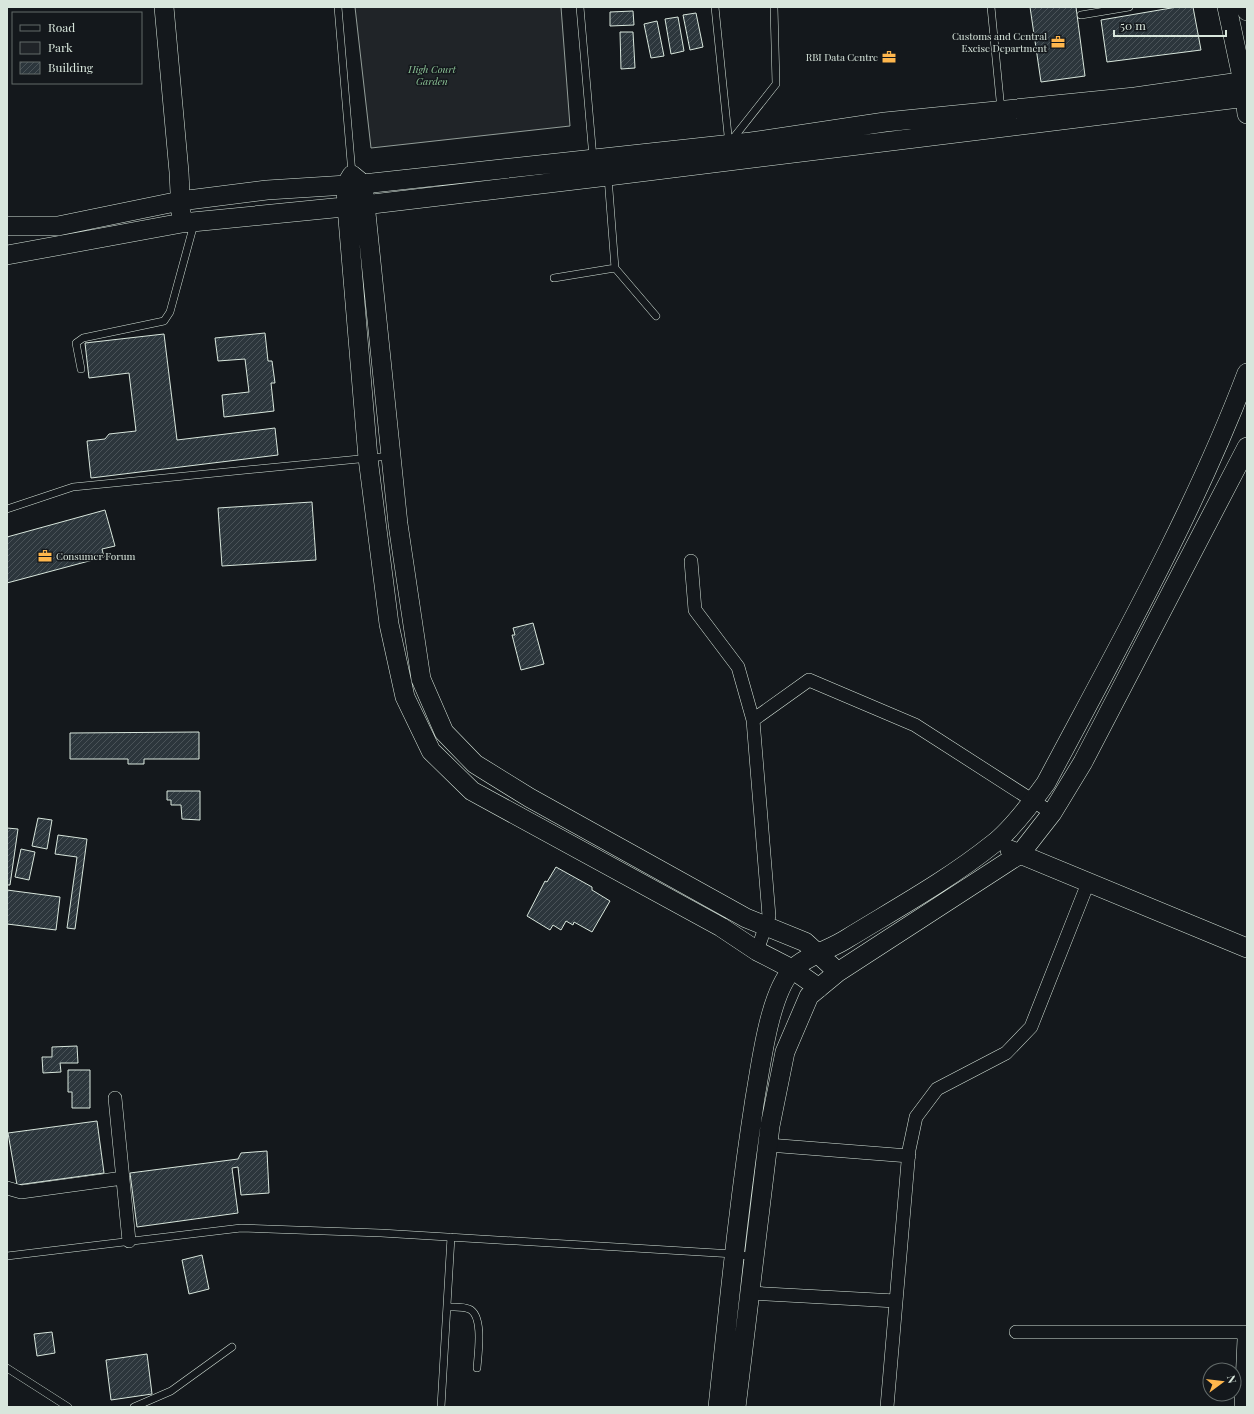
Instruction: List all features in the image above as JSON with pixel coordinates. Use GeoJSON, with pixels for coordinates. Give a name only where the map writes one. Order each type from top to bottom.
{"type":"FeatureCollection","features":[{"type":"Feature","properties":{"kind":"main road"},"geometry":{"type":"LineString","coordinates":[[164,7],[180,172],[180,200],[188,222]]}},
{"type":"Feature","properties":{"kind":"main road"},"geometry":{"type":"LineString","coordinates":[[1227,7],[1246,94]]}},
{"type":"Feature","properties":{"kind":"main road"},"geometry":{"type":"LineString","coordinates":[[1246,7],[1247,11]]}},
{"type":"Feature","properties":{"kind":"main road"},"geometry":{"type":"LineString","coordinates":[[7,226],[58,226],[180,200],[267,190],[729,145],[885,122],[1135,97],[1246,94]]}},
{"type":"Feature","properties":{"kind":"main road"},"geometry":{"type":"LineString","coordinates":[[7,255],[188,222],[356,206],[608,176],[1246,94]]}},
{"type":"Feature","properties":{"kind":"main road"},"geometry":{"type":"LineString","coordinates":[[354,182],[368,458],[389,624],[405,697],[431,751],[472,791],[721,927],[757,951],[792,969],[819,988]]}},
{"type":"Feature","properties":{"kind":"main road"},"geometry":{"type":"LineString","coordinates":[[356,206],[391,456],[398,524],[421,679],[444,732],[474,764],[530,798],[746,918],[805,942],[819,953],[838,972]]}},
{"type":"Feature","properties":{"kind":"main road"},"geometry":{"type":"LineString","coordinates":[[718,1407],[734,1254],[748,1143],[765,1036],[781,985],[792,969],[819,953],[840,943],[892,911],[995,843],[1034,800],[1046,783],[1151,583],[1226,429],[1247,373]]}},
{"type":"Feature","properties":{"kind":"main road"},"geometry":{"type":"LineString","coordinates":[[1226,429],[1247,441]]}},
{"type":"Feature","properties":{"kind":"main road"},"geometry":{"type":"LineString","coordinates":[[736,1407],[768,1145],[785,1052],[809,996],[838,972],[1020,854],[1052,813],[1083,762],[1247,447]]}},
{"type":"Feature","properties":{"kind":"main road"},"geometry":{"type":"LineString","coordinates":[[995,843],[1247,948]]}},
{"type":"Feature","properties":{"kind":"main road"},"geometry":{"type":"LineString","coordinates":[[1244,1407],[1247,1339]]}},
{"type":"Feature","properties":{"kind":"street"},"geometry":{"type":"LineString","coordinates":[[691,560],[695,610],[738,667],[753,720],[769,916],[757,951]]}},
{"type":"Feature","properties":{"kind":"street"},"geometry":{"type":"LineString","coordinates":[[753,720],[809,680],[915,725],[1034,800],[1052,813]]}},
{"type":"Feature","properties":{"kind":"street"},"geometry":{"type":"LineString","coordinates":[[887,1407],[909,1156],[916,1117],[937,1090],[1006,1053],[1031,1027],[1088,883]]}},
{"type":"Feature","properties":{"kind":"street"},"geometry":{"type":"LineString","coordinates":[[115,1098],[130,1241]]}},
{"type":"Feature","properties":{"kind":"street"},"geometry":{"type":"LineString","coordinates":[[768,1145],[909,1156]]}},
{"type":"Feature","properties":{"kind":"street"},"geometry":{"type":"LineString","coordinates":[[7,1188],[21,1192],[123,1178]]}},
{"type":"Feature","properties":{"kind":"street"},"geometry":{"type":"LineString","coordinates":[[750,1293],[896,1301]]}},
{"type":"Feature","properties":{"kind":"street"},"geometry":{"type":"LineString","coordinates":[[1016,1332],[1247,1332]]}},
{"type":"Feature","properties":{"kind":"lane"},"geometry":{"type":"LineString","coordinates":[[338,7],[354,182]]}},
{"type":"Feature","properties":{"kind":"lane"},"geometry":{"type":"LineString","coordinates":[[580,7],[593,159]]}},
{"type":"Feature","properties":{"kind":"lane"},"geometry":{"type":"LineString","coordinates":[[715,7],[729,145]]}},
{"type":"Feature","properties":{"kind":"lane"},"geometry":{"type":"LineString","coordinates":[[729,145],[776,84],[774,7]]}},
{"type":"Feature","properties":{"kind":"lane"},"geometry":{"type":"LineString","coordinates":[[991,7],[1001,110]]}},
{"type":"Feature","properties":{"kind":"lane"},"geometry":{"type":"LineString","coordinates":[[1081,15],[1129,7]]}},
{"type":"Feature","properties":{"kind":"lane"},"geometry":{"type":"LineString","coordinates":[[608,176],[615,268],[656,316]]}},
{"type":"Feature","properties":{"kind":"lane"},"geometry":{"type":"LineString","coordinates":[[81,369],[76,343],[84,338],[164,321],[170,312],[188,222]]}},
{"type":"Feature","properties":{"kind":"lane"},"geometry":{"type":"LineString","coordinates":[[554,278],[615,268]]}},
{"type":"Feature","properties":{"kind":"lane"},"geometry":{"type":"LineString","coordinates":[[7,508],[73,487],[391,456]]}},
{"type":"Feature","properties":{"kind":"lane"},"geometry":{"type":"LineString","coordinates":[[7,1256],[241,1228],[451,1237],[734,1254],[754,1257]]}},
{"type":"Feature","properties":{"kind":"lane"},"geometry":{"type":"LineString","coordinates":[[441,1407],[451,1237]]}},
{"type":"Feature","properties":{"kind":"lane"},"geometry":{"type":"LineString","coordinates":[[447,1307],[468,1308],[473,1311],[477,1319],[479,1330],[477,1368]]}},
{"type":"Feature","properties":{"kind":"lane"},"geometry":{"type":"LineString","coordinates":[[134,1407],[171,1391],[232,1347]]}},
{"type":"Feature","properties":{"kind":"lane"},"geometry":{"type":"LineString","coordinates":[[7,1368],[68,1407]]}},
{"type":"Feature","properties":{"kind":"green space","name":"High Court Garden"},"geometry":{"type":"Polygon","coordinates":[[[355,7],[561,7],[570,126],[371,148],[355,7]]]}},
{"type":"Feature","properties":{"kind":"building","name":"Customs and Central Excise Department"},"geometry":{"type":"Polygon","coordinates":[[[1030,7],[1076,7],[1085,76],[1041,82],[1030,7]]]}},
{"type":"Feature","properties":{"kind":"building"},"geometry":{"type":"Polygon","coordinates":[[[1177,7],[1193,7],[1201,50],[1107,62],[1101,20],[1177,7]]]}},
{"type":"Feature","properties":{"kind":"building"},"geometry":{"type":"Polygon","coordinates":[[[633,11],[634,25],[610,26],[610,12],[633,11]]]}},
{"type":"Feature","properties":{"kind":"building"},"geometry":{"type":"Polygon","coordinates":[[[696,13],[703,47],[690,50],[683,15],[696,13]]]}},
{"type":"Feature","properties":{"kind":"building"},"geometry":{"type":"Polygon","coordinates":[[[678,17],[684,51],[671,54],[665,19],[678,17]]]}},
{"type":"Feature","properties":{"kind":"building"},"geometry":{"type":"Polygon","coordinates":[[[657,21],[664,56],[651,58],[644,24],[657,21]]]}},
{"type":"Feature","properties":{"kind":"building"},"geometry":{"type":"Polygon","coordinates":[[[620,32],[633,32],[635,68],[621,69],[620,32]]]}},
{"type":"Feature","properties":{"kind":"building"},"geometry":{"type":"Polygon","coordinates":[[[265,333],[268,361],[272,361],[275,383],[271,383],[274,411],[224,417],[222,395],[249,392],[245,359],[218,361],[215,338],[265,333]]]}},
{"type":"Feature","properties":{"kind":"building"},"geometry":{"type":"Polygon","coordinates":[[[164,334],[177,440],[275,428],[278,455],[91,478],[87,441],[105,439],[109,434],[136,431],[129,373],[89,378],[85,343],[164,334]]]}},
{"type":"Feature","properties":{"kind":"building"},"geometry":{"type":"Polygon","coordinates":[[[312,502],[316,560],[222,566],[218,508],[312,502]]]}},
{"type":"Feature","properties":{"kind":"building"},"geometry":{"type":"Polygon","coordinates":[[[105,510],[115,546],[102,549],[104,557],[7,583],[7,537],[105,510]]]}},
{"type":"Feature","properties":{"kind":"building"},"geometry":{"type":"Polygon","coordinates":[[[533,623],[544,664],[521,670],[512,635],[515,635],[513,628],[533,623]]]}},
{"type":"Feature","properties":{"kind":"building"},"geometry":{"type":"Polygon","coordinates":[[[199,732],[199,759],[144,759],[144,764],[128,764],[128,759],[70,759],[70,733],[199,732]]]}},
{"type":"Feature","properties":{"kind":"building"},"geometry":{"type":"Polygon","coordinates":[[[167,791],[200,791],[200,820],[182,819],[181,805],[171,805],[171,800],[167,800],[167,791]]]}},
{"type":"Feature","properties":{"kind":"building"},"geometry":{"type":"Polygon","coordinates":[[[38,818],[52,820],[47,849],[32,846],[38,818]]]}},
{"type":"Feature","properties":{"kind":"building"},"geometry":{"type":"Polygon","coordinates":[[[7,828],[18,829],[10,885],[7,885],[7,828]]]}},
{"type":"Feature","properties":{"kind":"building"},"geometry":{"type":"Polygon","coordinates":[[[58,835],[87,839],[75,929],[67,928],[77,857],[55,854],[58,835]]]}},
{"type":"Feature","properties":{"kind":"building"},"geometry":{"type":"Polygon","coordinates":[[[21,849],[35,852],[29,880],[15,877],[21,849]]]}},
{"type":"Feature","properties":{"kind":"building"},"geometry":{"type":"Polygon","coordinates":[[[556,867],[592,887],[592,890],[610,901],[592,932],[574,922],[573,925],[566,921],[561,930],[553,925],[550,930],[527,916],[545,881],[547,882],[556,867]]]}},
{"type":"Feature","properties":{"kind":"building"},"geometry":{"type":"Polygon","coordinates":[[[7,890],[60,897],[56,930],[7,924],[7,890]]]}},
{"type":"Feature","properties":{"kind":"building"},"geometry":{"type":"Polygon","coordinates":[[[77,1046],[78,1063],[60,1063],[61,1072],[43,1073],[42,1057],[52,1057],[52,1047],[77,1046]]]}},
{"type":"Feature","properties":{"kind":"building"},"geometry":{"type":"Polygon","coordinates":[[[68,1070],[90,1070],[90,1108],[72,1108],[72,1092],[68,1092],[68,1070]]]}},
{"type":"Feature","properties":{"kind":"building"},"geometry":{"type":"Polygon","coordinates":[[[97,1121],[104,1173],[17,1185],[8,1133],[97,1121]]]}},
{"type":"Feature","properties":{"kind":"building"},"geometry":{"type":"Polygon","coordinates":[[[267,1151],[269,1193],[241,1195],[238,1167],[232,1168],[238,1213],[137,1227],[130,1173],[238,1159],[241,1153],[267,1151]]]}},
{"type":"Feature","properties":{"kind":"building"},"geometry":{"type":"Polygon","coordinates":[[[202,1255],[209,1289],[189,1294],[182,1260],[202,1255]]]}},
{"type":"Feature","properties":{"kind":"building"},"geometry":{"type":"Polygon","coordinates":[[[52,1332],[55,1353],[37,1356],[34,1334],[52,1332]]]}},
{"type":"Feature","properties":{"kind":"building"},"geometry":{"type":"Polygon","coordinates":[[[147,1354],[152,1394],[111,1400],[106,1360],[147,1354]]]}},
{"type":"Feature","properties":{"kind":"place","name":"Customs and Central Excise Department"},"geometry":{"type":"Point","coordinates":[1058,42]}},
{"type":"Feature","properties":{"kind":"place","name":"RBI Data Centre"},"geometry":{"type":"Point","coordinates":[889,57]}},
{"type":"Feature","properties":{"kind":"place","name":"Consumer Forum"},"geometry":{"type":"Point","coordinates":[45,556]}}]}
